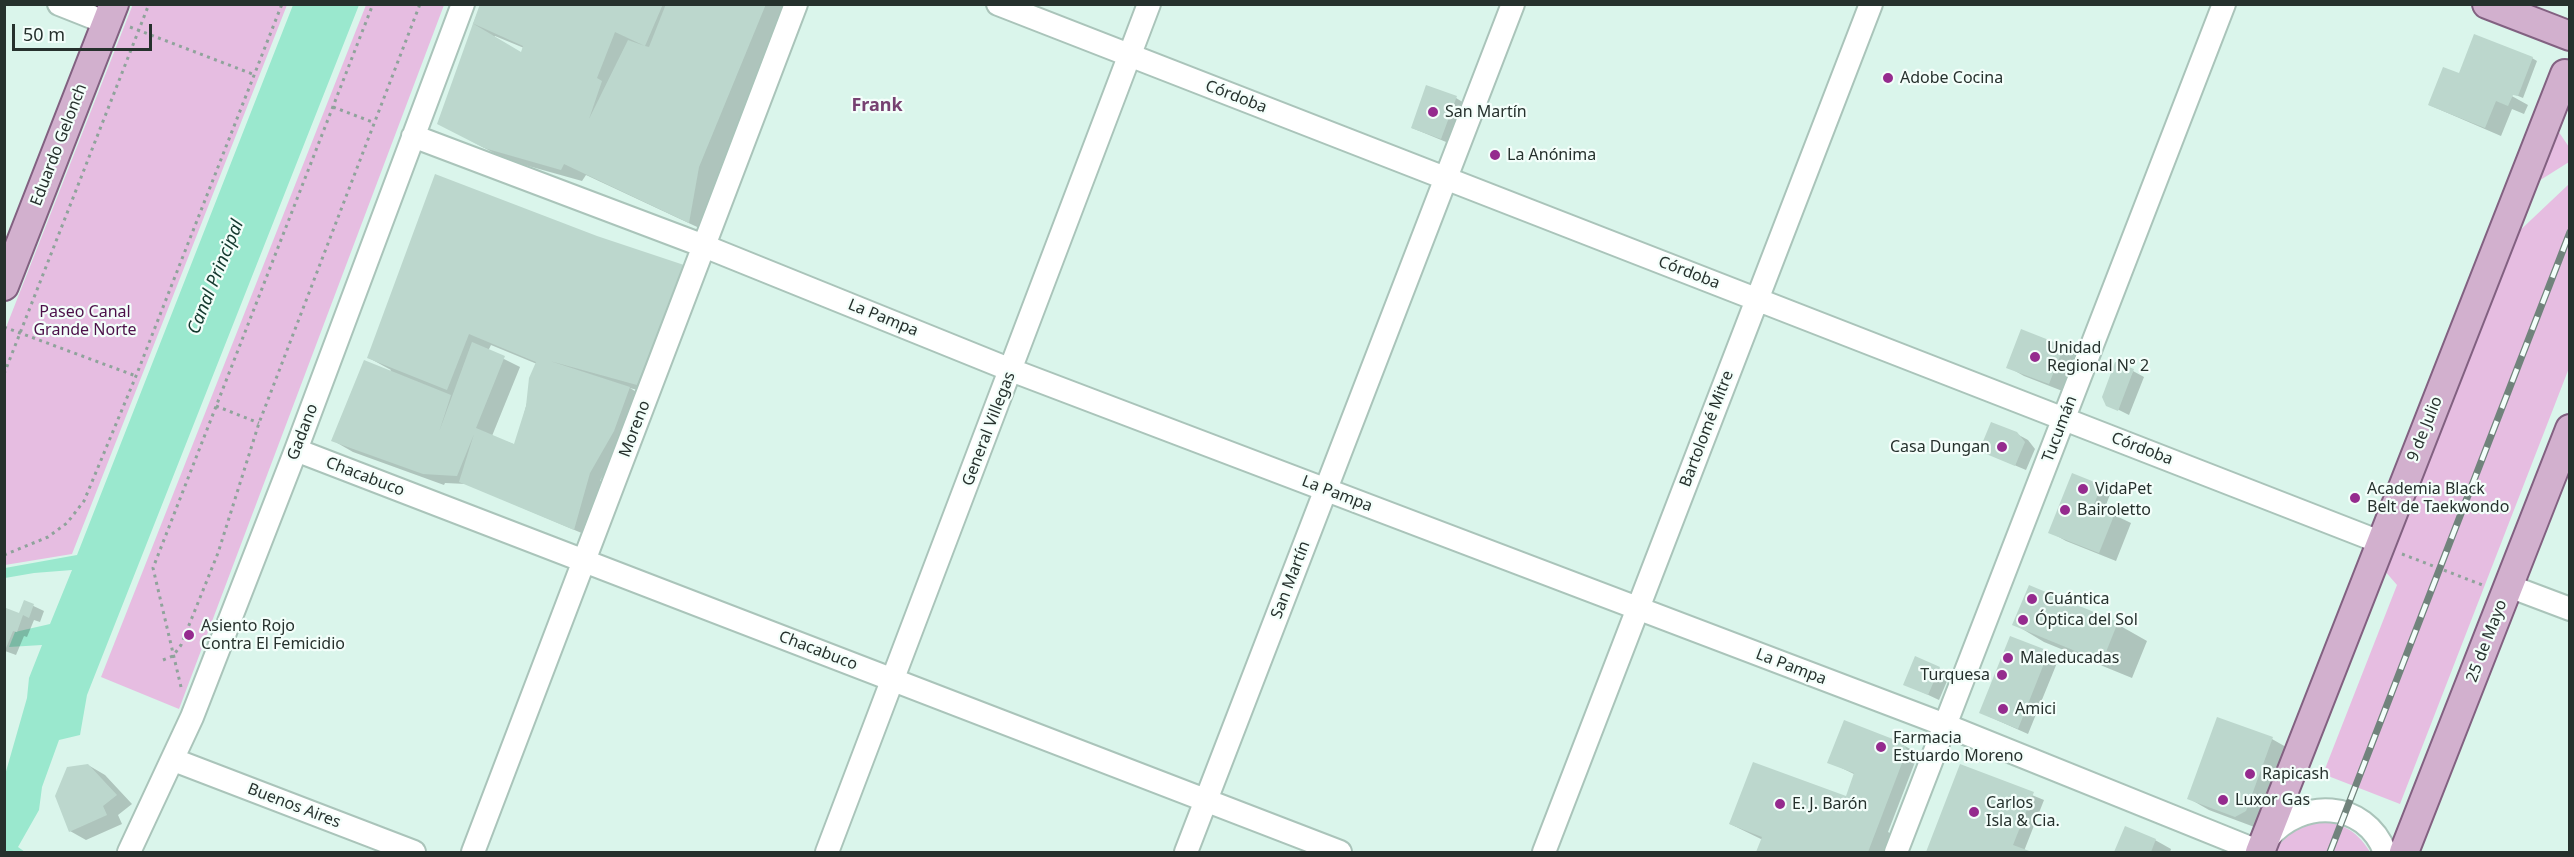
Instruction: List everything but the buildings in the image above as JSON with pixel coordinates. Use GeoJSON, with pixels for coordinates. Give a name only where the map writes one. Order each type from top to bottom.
{"type":"FeatureCollection","features":[{"type":"Feature","properties":{"kind":"main road"},"geometry":{"type":"LineString","coordinates":[[2487,4],[2570,36]]}},
{"type":"Feature","properties":{"kind":"main road","name":"Eduardo Gelonch"},"geometry":{"type":"LineString","coordinates":[[4,286],[111,14]]}},
{"type":"Feature","properties":{"kind":"main road"},"geometry":{"type":"LineString","coordinates":[[2567,63],[2570,102]]}},
{"type":"Feature","properties":{"kind":"main road","name":"9 de Julio"},"geometry":{"type":"LineString","coordinates":[[2260,852],[2390,548],[2567,63]]}},
{"type":"Feature","properties":{"kind":"main road","name":"25 de Mayo"},"geometry":{"type":"LineString","coordinates":[[2404,852],[2498,586],[2570,429]]}},
{"type":"Feature","properties":{"kind":"street"},"geometry":{"type":"LineString","coordinates":[[59,4],[111,14]]}},
{"type":"Feature","properties":{"kind":"street","name":"Gadano"},"geometry":{"type":"LineString","coordinates":[[129,852],[174,760],[296,450],[463,4]]}},
{"type":"Feature","properties":{"kind":"street","name":"Moreno"},"geometry":{"type":"LineString","coordinates":[[473,852],[796,4]]}},
{"type":"Feature","properties":{"kind":"street","name":"Córdoba"},"geometry":{"type":"LineString","coordinates":[[998,4],[2390,548]]}},
{"type":"Feature","properties":{"kind":"street","name":"General Villegas"},"geometry":{"type":"LineString","coordinates":[[827,852],[1149,4]]}},
{"type":"Feature","properties":{"kind":"street","name":"San Martín"},"geometry":{"type":"LineString","coordinates":[[1186,852],[1513,4]]}},
{"type":"Feature","properties":{"kind":"street","name":"Bartolomé Mitre"},"geometry":{"type":"LineString","coordinates":[[1544,852],[1870,4]]}},
{"type":"Feature","properties":{"kind":"street","name":"Tucumán"},"geometry":{"type":"LineString","coordinates":[[1896,852],[2224,4]]}},
{"type":"Feature","properties":{"kind":"street","name":"La Pampa"},"geometry":{"type":"LineString","coordinates":[[413,136],[704,246],[1011,370],[1945,725],[2260,852]]}},
{"type":"Feature","properties":{"kind":"street","name":"Chacabuco"},"geometry":{"type":"LineString","coordinates":[[296,450],[1340,852]]}},
{"type":"Feature","properties":{"kind":"street"},"geometry":{"type":"LineString","coordinates":[[2498,586],[2570,609]]}},
{"type":"Feature","properties":{"kind":"street","name":"Buenos Aires"},"geometry":{"type":"LineString","coordinates":[[174,760],[414,852]]}},
{"type":"Feature","properties":{"kind":"street"},"geometry":{"type":"LineString","coordinates":[[2260,852],[2276,828],[2288,819],[2302,813],[2323,810],[2345,813],[2357,819],[2377,837],[2385,852]]}},
{"type":"Feature","properties":{"kind":"path"},"geometry":{"type":"LineString","coordinates":[[4,374],[149,4]]}},
{"type":"Feature","properties":{"kind":"path"},"geometry":{"type":"LineString","coordinates":[[4,555],[48,537],[67,523],[84,501],[136,376],[282,4]]}},
{"type":"Feature","properties":{"kind":"path"},"geometry":{"type":"LineString","coordinates":[[182,691],[153,568],[373,4]]}},
{"type":"Feature","properties":{"kind":"path"},"geometry":{"type":"LineString","coordinates":[[163,660],[174,656],[181,645],[218,553],[259,423],[420,4]]}},
{"type":"Feature","properties":{"kind":"path"},"geometry":{"type":"LineString","coordinates":[[111,14],[125,25],[255,75]]}},
{"type":"Feature","properties":{"kind":"path"},"geometry":{"type":"LineString","coordinates":[[333,107],[375,123]]}},
{"type":"Feature","properties":{"kind":"path"},"geometry":{"type":"LineString","coordinates":[[4,327],[136,376]]}},
{"type":"Feature","properties":{"kind":"path"},"geometry":{"type":"LineString","coordinates":[[216,406],[259,423]]}},
{"type":"Feature","properties":{"kind":"path"},"geometry":{"type":"LineString","coordinates":[[2390,548],[2498,586]]}},
{"type":"Feature","properties":{"kind":"green space","name":"Paseo Canal Grande Norte"},"geometry":{"type":"Polygon","coordinates":[[[133,4],[287,5],[72,554],[5,565],[5,330],[133,4]]]}},
{"type":"Feature","properties":{"kind":"green space"},"geometry":{"type":"Polygon","coordinates":[[[366,5],[444,5],[179,709],[101,677],[366,5]]]}},
{"type":"Feature","properties":{"kind":"green space"},"geometry":{"type":"Polygon","coordinates":[[[2556,128],[2569,147],[2569,162],[2534,184],[2556,128]]]}},
{"type":"Feature","properties":{"kind":"green space"},"geometry":{"type":"Polygon","coordinates":[[[2569,184],[2569,368],[2400,804],[2323,774],[2397,585],[2384,570],[2514,236],[2569,184]]]}},
{"type":"Feature","properties":{"kind":"green space"},"geometry":{"type":"Polygon","coordinates":[[[2312,821],[2322,821],[2346,828],[2359,837],[2370,852],[2272,852],[2289,833],[2312,821]]]}},
{"type":"Feature","properties":{"kind":"water","name":"Canal Principal"},"geometry":{"type":"Polygon","coordinates":[[[293,5],[359,5],[87,695],[80,735],[59,740],[42,787],[39,810],[18,847],[25,852],[5,852],[5,775],[27,698],[29,678],[42,645],[9,647],[15,632],[50,624],[72,570],[5,578],[5,568],[77,555],[293,5]]]}},
{"type":"Feature","properties":{"kind":"railway"},"geometry":{"type":"LineString","coordinates":[[2330,852],[2570,232]]}},
{"type":"Feature","properties":{"kind":"place","name":"Adobe Cocina"},"geometry":{"type":"Point","coordinates":[1888,78]}},
{"type":"Feature","properties":{"kind":"place","name":"San Martín"},"geometry":{"type":"Point","coordinates":[1433,112]}},
{"type":"Feature","properties":{"kind":"place","name":"La Anónima"},"geometry":{"type":"Point","coordinates":[1495,155]}},
{"type":"Feature","properties":{"kind":"place","name":"Unidad Regional N° 2"},"geometry":{"type":"Point","coordinates":[2035,357]}},
{"type":"Feature","properties":{"kind":"place","name":"Casa Dungan"},"geometry":{"type":"Point","coordinates":[2002,447]}},
{"type":"Feature","properties":{"kind":"place","name":"VidaPet"},"geometry":{"type":"Point","coordinates":[2083,489]}},
{"type":"Feature","properties":{"kind":"place","name":"Academia Black Belt de Taekwondo"},"geometry":{"type":"Point","coordinates":[2355,498]}},
{"type":"Feature","properties":{"kind":"place","name":"Bairoletto"},"geometry":{"type":"Point","coordinates":[2065,510]}},
{"type":"Feature","properties":{"kind":"place","name":"Cuántica"},"geometry":{"type":"Point","coordinates":[2032,599]}},
{"type":"Feature","properties":{"kind":"place","name":"Óptica del Sol"},"geometry":{"type":"Point","coordinates":[2023,620]}},
{"type":"Feature","properties":{"kind":"place","name":"Asiento Rojo Contra El Femicidio"},"geometry":{"type":"Point","coordinates":[189,635]}},
{"type":"Feature","properties":{"kind":"place","name":"Maleducadas"},"geometry":{"type":"Point","coordinates":[2008,658]}},
{"type":"Feature","properties":{"kind":"place","name":"Turquesa"},"geometry":{"type":"Point","coordinates":[2002,675]}},
{"type":"Feature","properties":{"kind":"place","name":"Amici"},"geometry":{"type":"Point","coordinates":[2003,709]}},
{"type":"Feature","properties":{"kind":"place","name":"Farmacia Estuardo Moreno"},"geometry":{"type":"Point","coordinates":[1881,747]}},
{"type":"Feature","properties":{"kind":"place","name":"Rapicash"},"geometry":{"type":"Point","coordinates":[2250,774]}},
{"type":"Feature","properties":{"kind":"place","name":"Luxor Gas"},"geometry":{"type":"Point","coordinates":[2223,800]}},
{"type":"Feature","properties":{"kind":"place","name":"E. J. Barón"},"geometry":{"type":"Point","coordinates":[1780,804]}},
{"type":"Feature","properties":{"kind":"place","name":"Carlos Isla & Cia."},"geometry":{"type":"Point","coordinates":[1974,812]}},
{"type":"Feature","properties":{"kind":"district","name":"Frank"},"geometry":{"type":"Point","coordinates":[877,106]}}]}
